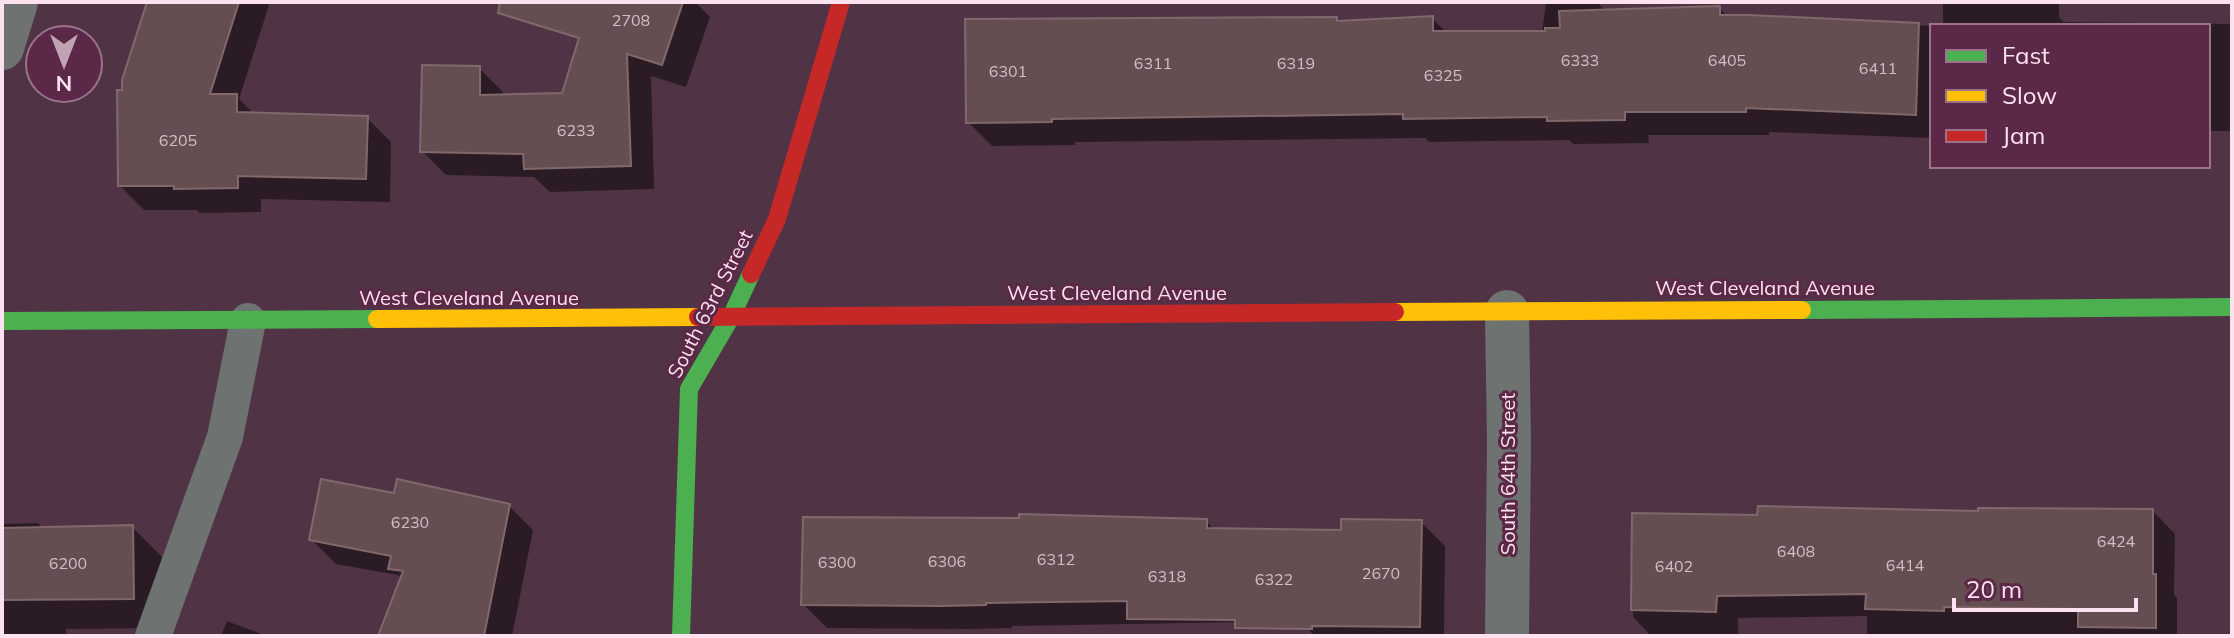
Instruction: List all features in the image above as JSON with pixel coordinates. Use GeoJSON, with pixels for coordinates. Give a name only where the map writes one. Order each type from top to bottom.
{"type":"FeatureCollection","features":[{"type":"Feature","properties":{"kind":"street"},"geometry":{"type":"LineString","coordinates":[[2,48],[16,2]]}},
{"type":"Feature","properties":{"kind":"street","name":"South 63rd Street"},"geometry":{"type":"LineString","coordinates":[[681,636],[689,389],[731,317],[777,219],[841,2]]}},
{"type":"Feature","properties":{"kind":"street","name":"West Cleveland Avenue"},"geometry":{"type":"LineString","coordinates":[[2,321],[2232,307]]}},
{"type":"Feature","properties":{"kind":"street","name":"South 64th Street"},"geometry":{"type":"LineString","coordinates":[[1507,312],[1507,636]]}},
{"type":"Feature","properties":{"kind":"lane"},"geometry":{"type":"LineString","coordinates":[[153,636],[225,437],[248,321]]}},
{"type":"Feature","properties":{"kind":"building"},"geometry":{"type":"Polygon","coordinates":[[[147,2],[239,2],[210,94],[237,94],[237,112],[368,116],[366,179],[238,176],[238,188],[118,186],[117,90],[122,90],[122,80],[147,2]]]}},
{"type":"Feature","properties":{"kind":"building"},"geometry":{"type":"Polygon","coordinates":[[[500,2],[683,2],[662,65],[627,54],[631,166],[524,169],[523,154],[420,152],[422,65],[480,66],[480,95],[562,93],[579,38],[498,13],[500,2]]]}},
{"type":"Feature","properties":{"kind":"building"},"geometry":{"type":"Polygon","coordinates":[[[1720,6],[1720,15],[1919,23],[1916,115],[1746,108],[1746,112],[1625,112],[1625,120],[1547,121],[1547,117],[1403,119],[1403,114],[966,123],[965,19],[1337,17],[1337,21],[1433,16],[1433,31],[1545,31],[1545,28],[1560,28],[1559,11],[1720,6]]]}},
{"type":"Feature","properties":{"kind":"building"},"geometry":{"type":"Polygon","coordinates":[[[321,479],[394,493],[397,479],[510,504],[484,636],[378,636],[403,571],[388,569],[391,556],[309,540],[321,479]]]}},
{"type":"Feature","properties":{"kind":"building"},"geometry":{"type":"Polygon","coordinates":[[[1758,506],[1978,511],[1978,508],[2153,509],[2156,628],[2078,627],[2078,609],[1865,609],[1866,594],[1717,596],[1716,612],[1631,610],[1632,513],[1757,515],[1758,506]]]}},
{"type":"Feature","properties":{"kind":"building"},"geometry":{"type":"Polygon","coordinates":[[[1019,514],[1207,519],[1207,528],[1341,530],[1341,519],[1422,520],[1420,627],[1235,628],[1235,620],[1127,619],[1127,601],[942,606],[801,605],[803,517],[1019,518],[1019,514]]]}},
{"type":"Feature","properties":{"kind":"building"},"geometry":{"type":"Polygon","coordinates":[[[133,525],[134,599],[2,600],[2,528],[133,525]]]}},
{"type":"Feature","properties":{"kind":"traffic: fast"},"geometry":{"type":"LineString","coordinates":[[681,636],[689,389],[731,317],[751,274]]}},
{"type":"Feature","properties":{"kind":"traffic: fast"},"geometry":{"type":"LineString","coordinates":[[1802,310],[2232,307]]}},
{"type":"Feature","properties":{"kind":"traffic: fast"},"geometry":{"type":"LineString","coordinates":[[2,321],[377,319]]}},
{"type":"Feature","properties":{"kind":"traffic: slow"},"geometry":{"type":"LineString","coordinates":[[1395,312],[1802,310]]}},
{"type":"Feature","properties":{"kind":"traffic: slow"},"geometry":{"type":"LineString","coordinates":[[377,319],[698,317]]}},
{"type":"Feature","properties":{"kind":"traffic: jam"},"geometry":{"type":"LineString","coordinates":[[751,274],[777,219],[841,2]]}},
{"type":"Feature","properties":{"kind":"traffic: jam"},"geometry":{"type":"LineString","coordinates":[[698,317],[1395,312]]}}]}
